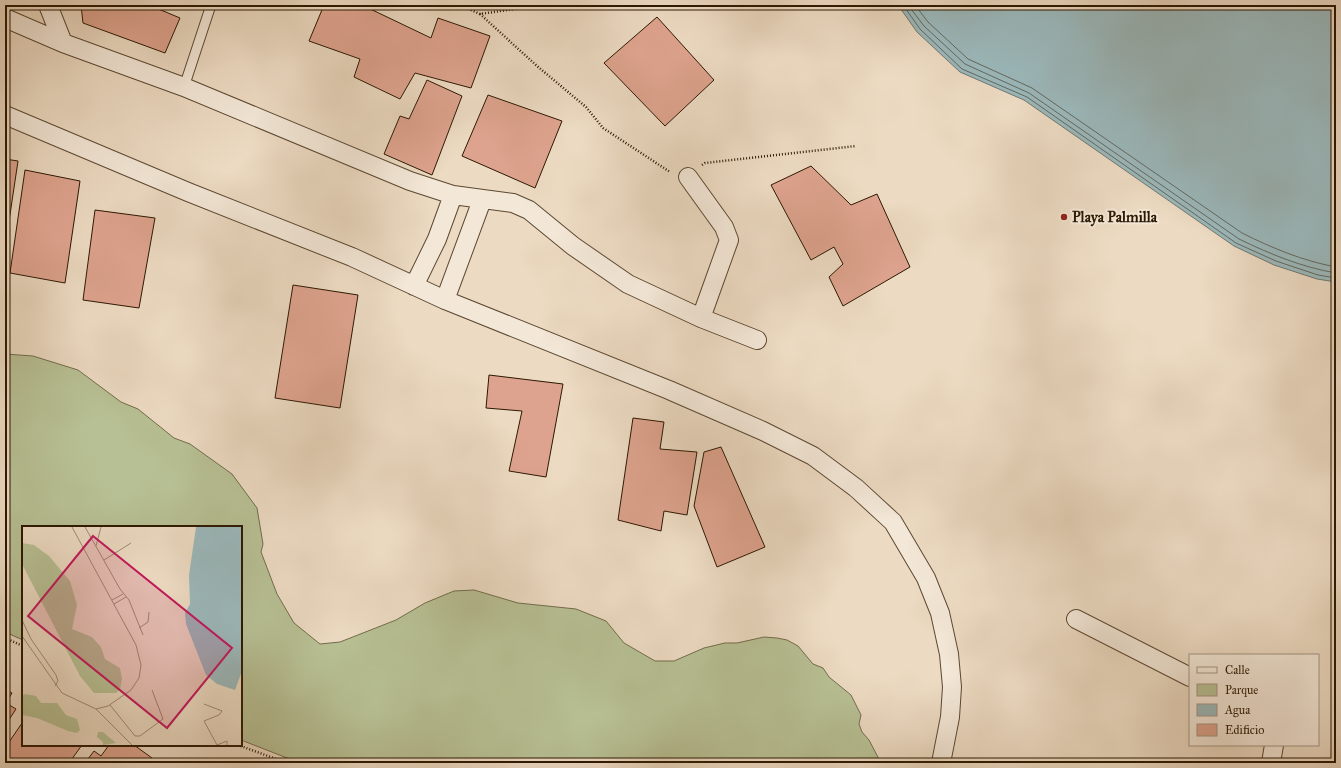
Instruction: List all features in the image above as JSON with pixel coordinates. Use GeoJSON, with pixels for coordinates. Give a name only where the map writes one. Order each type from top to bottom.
{"type":"FeatureCollection","features":[{"type":"Feature","properties":{"kind":"street"},"geometry":{"type":"LineString","coordinates":[[48,5],[63,43]]}},
{"type":"Feature","properties":{"kind":"street"},"geometry":{"type":"LineString","coordinates":[[5,18],[63,43],[184,87],[410,181],[453,195],[513,203],[529,210],[573,246],[628,284],[701,318],[757,340]]}},
{"type":"Feature","properties":{"kind":"street"},"geometry":{"type":"LineString","coordinates":[[5,115],[188,192],[352,257],[445,300],[669,390],[763,431],[813,456],[856,488],[893,522],[926,578],[940,613],[949,654],[952,687],[950,716],[941,763]]}},
{"type":"Feature","properties":{"kind":"street"},"geometry":{"type":"LineString","coordinates":[[688,176],[724,227],[729,240],[701,318]]}},
{"type":"Feature","properties":{"kind":"street"},"geometry":{"type":"LineString","coordinates":[[414,286],[436,239],[453,195]]}},
{"type":"Feature","properties":{"kind":"street"},"geometry":{"type":"LineString","coordinates":[[445,300],[482,200]]}},
{"type":"Feature","properties":{"kind":"street"},"geometry":{"type":"LineString","coordinates":[[1076,619],[1189,676]]}},
{"type":"Feature","properties":{"kind":"street"},"geometry":{"type":"LineString","coordinates":[[1271,763],[1274,746]]}},
{"type":"Feature","properties":{"kind":"lane"},"geometry":{"type":"LineString","coordinates":[[184,87],[211,5]]}},
{"type":"Feature","properties":{"kind":"path"},"geometry":{"type":"LineString","coordinates":[[460,5],[480,14],[537,66],[586,107],[603,128],[666,171],[688,176],[705,163],[856,146]]}},
{"type":"Feature","properties":{"kind":"path"},"geometry":{"type":"LineString","coordinates":[[480,14],[542,5]]}},
{"type":"Feature","properties":{"kind":"path"},"geometry":{"type":"LineString","coordinates":[[5,638],[22,646]]}},
{"type":"Feature","properties":{"kind":"path"},"geometry":{"type":"LineString","coordinates":[[241,746],[286,763]]}},
{"type":"Feature","properties":{"kind":"green space"},"geometry":{"type":"Polygon","coordinates":[[[5,354],[33,356],[78,370],[121,402],[138,409],[174,438],[190,444],[232,474],[257,508],[263,544],[261,552],[277,594],[294,623],[320,644],[340,642],[396,620],[425,603],[454,591],[474,590],[518,603],[576,609],[606,621],[624,643],[655,661],[674,661],[704,648],[725,643],[737,643],[764,637],[787,640],[798,646],[813,664],[823,668],[829,677],[851,695],[861,715],[859,724],[862,732],[869,740],[881,763],[300,763],[242,740],[242,526],[22,526],[22,640],[5,632],[5,354]]]}},
{"type":"Feature","properties":{"kind":"water"},"geometry":{"type":"Polygon","coordinates":[[[898,5],[1336,5],[1336,282],[1317,279],[1274,265],[1234,246],[1024,100],[960,72],[917,32],[898,5]]]}},
{"type":"Feature","properties":{"kind":"building"},"geometry":{"type":"Polygon","coordinates":[[[81,5],[149,5],[180,18],[165,53],[83,23],[81,5]]]}},
{"type":"Feature","properties":{"kind":"building"},"geometry":{"type":"Polygon","coordinates":[[[324,5],[362,5],[431,38],[438,18],[490,36],[471,88],[415,73],[400,99],[354,77],[360,59],[309,41],[324,5]]]}},
{"type":"Feature","properties":{"kind":"building"},"geometry":{"type":"Polygon","coordinates":[[[657,17],[714,80],[665,126],[604,63],[657,17]]]}},
{"type":"Feature","properties":{"kind":"building"},"geometry":{"type":"Polygon","coordinates":[[[427,80],[462,96],[432,175],[384,154],[400,116],[409,119],[427,80]]]}},
{"type":"Feature","properties":{"kind":"building"},"geometry":{"type":"Polygon","coordinates":[[[488,95],[562,121],[535,188],[462,156],[488,95]]]}},
{"type":"Feature","properties":{"kind":"building"},"geometry":{"type":"Polygon","coordinates":[[[5,159],[18,161],[5,248],[5,159]]]}},
{"type":"Feature","properties":{"kind":"building"},"geometry":{"type":"Polygon","coordinates":[[[811,166],[851,205],[877,194],[910,267],[843,306],[829,277],[843,264],[834,247],[811,260],[771,185],[811,166]]]}},
{"type":"Feature","properties":{"kind":"building"},"geometry":{"type":"Polygon","coordinates":[[[25,170],[80,181],[65,283],[10,273],[25,170]]]}},
{"type":"Feature","properties":{"kind":"building"},"geometry":{"type":"Polygon","coordinates":[[[95,210],[155,218],[139,308],[83,300],[95,210]]]}},
{"type":"Feature","properties":{"kind":"building"},"geometry":{"type":"Polygon","coordinates":[[[293,285],[358,295],[340,408],[275,398],[293,285]]]}},
{"type":"Feature","properties":{"kind":"building"},"geometry":{"type":"Polygon","coordinates":[[[489,375],[563,384],[546,477],[509,471],[522,411],[486,408],[489,375]]]}},
{"type":"Feature","properties":{"kind":"building"},"geometry":{"type":"Polygon","coordinates":[[[633,418],[664,422],[660,449],[697,452],[687,515],[664,511],[661,531],[618,520],[633,418]]]}},
{"type":"Feature","properties":{"kind":"building"},"geometry":{"type":"Polygon","coordinates":[[[721,447],[765,547],[717,567],[694,506],[704,452],[721,447]]]}},
{"type":"Feature","properties":{"kind":"building"},"geometry":{"type":"Polygon","coordinates":[[[5,689],[12,693],[6,703],[16,709],[5,726],[5,689]]]}},
{"type":"Feature","properties":{"kind":"building"},"geometry":{"type":"Polygon","coordinates":[[[22,723],[22,746],[81,746],[69,763],[5,763],[5,748],[22,723]]]}},
{"type":"Feature","properties":{"kind":"building"},"geometry":{"type":"Polygon","coordinates":[[[108,746],[135,746],[152,758],[148,763],[85,763],[94,751],[101,756],[108,746]]]}},
{"type":"Feature","properties":{"kind":"place","name":"Playa Palmilla"},"geometry":{"type":"Point","coordinates":[1064,217]}}]}
